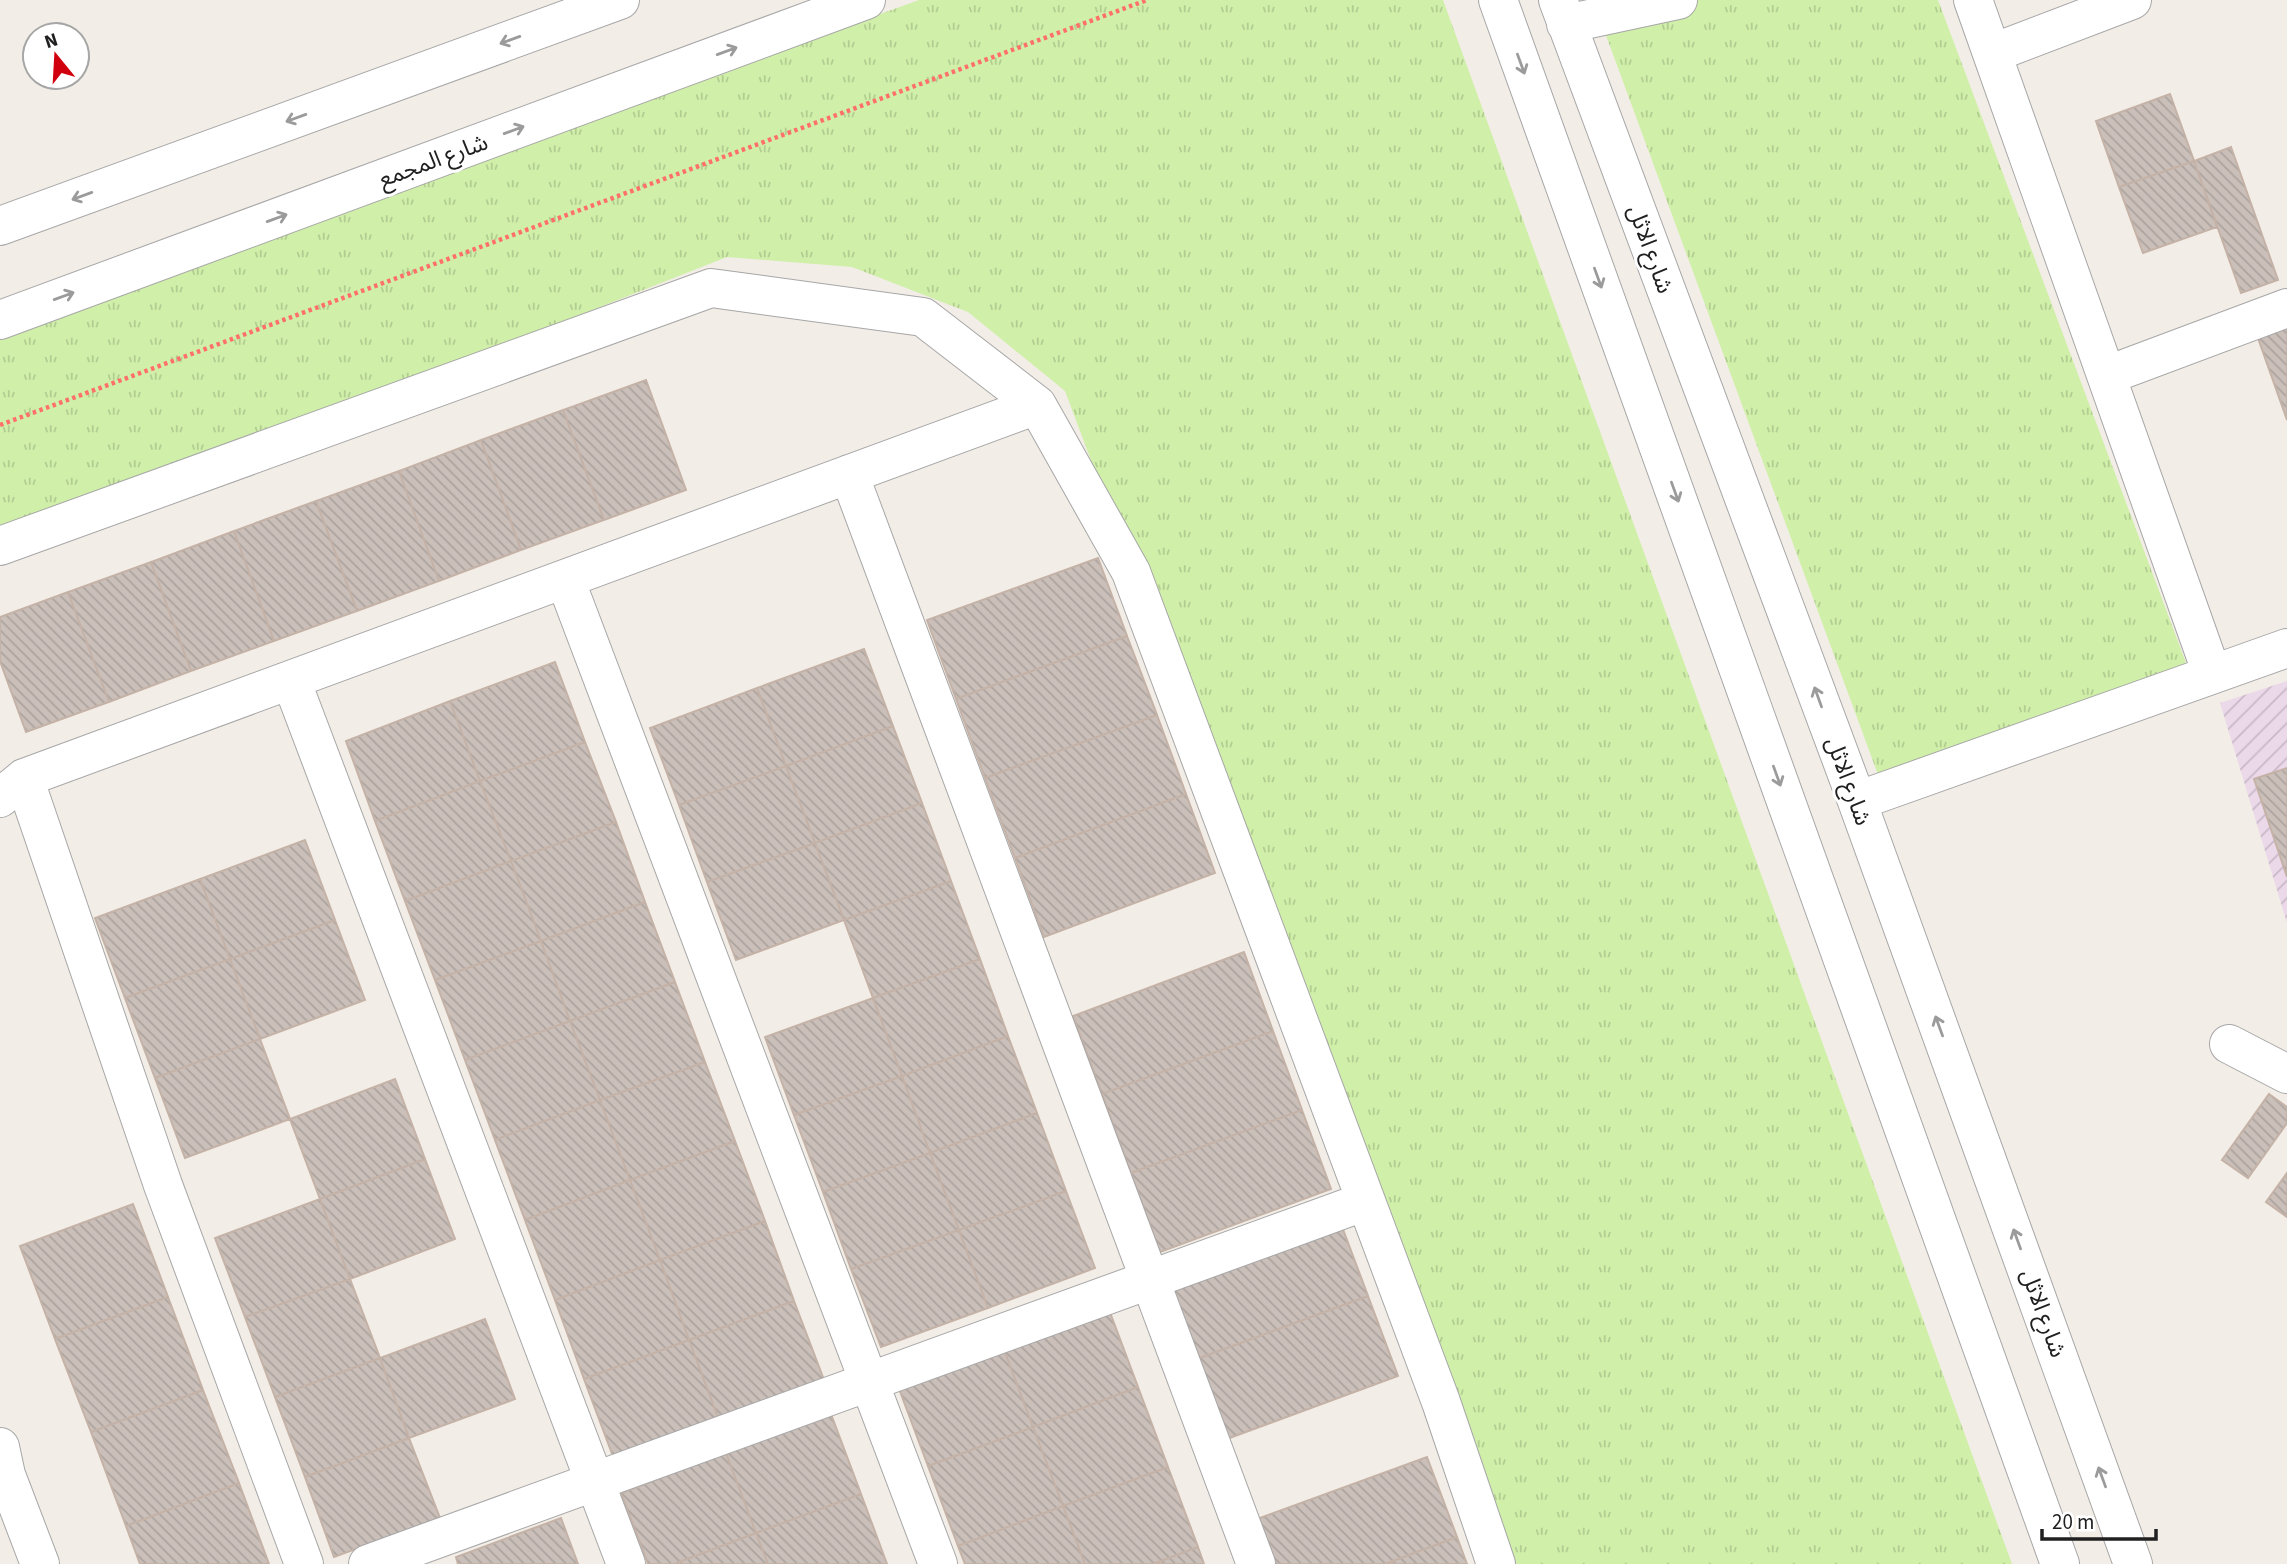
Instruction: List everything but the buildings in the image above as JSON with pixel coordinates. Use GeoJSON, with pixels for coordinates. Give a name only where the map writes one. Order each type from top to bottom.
{"type":"FeatureCollection","features":[{"type":"Feature","properties":{"kind":"street"},"geometry":{"type":"LineString","coordinates":[[0,226],[544,13],[620,0]]}},
{"type":"Feature","properties":{"kind":"street","name":"شارع المجمع"},"geometry":{"type":"LineString","coordinates":[[0,320],[866,0]]}},
{"type":"Feature","properties":{"kind":"street"},"geometry":{"type":"LineString","coordinates":[[1498,0],[2060,1564]]}},
{"type":"Feature","properties":{"kind":"street"},"geometry":{"type":"LineString","coordinates":[[1562,12],[1678,0]]}},
{"type":"Feature","properties":{"kind":"street"},"geometry":{"type":"LineString","coordinates":[[1973,0],[2212,674]]}},
{"type":"Feature","properties":{"kind":"street"},"geometry":{"type":"LineString","coordinates":[[1993,53],[2132,0]]}},
{"type":"Feature","properties":{"kind":"street","name":"شارع الاثل"},"geometry":{"type":"LineString","coordinates":[[1562,12],[1857,801],[2133,1564]]}},
{"type":"Feature","properties":{"kind":"street"},"geometry":{"type":"LineString","coordinates":[[0,546],[711,288],[923,317],[1037,405],[1131,572],[1441,1402],[1496,1564]]}},
{"type":"Feature","properties":{"kind":"street"},"geometry":{"type":"LineString","coordinates":[[2108,375],[2287,308]]}},
{"type":"Feature","properties":{"kind":"street"},"geometry":{"type":"LineString","coordinates":[[304,1564],[12,788],[291,680],[1037,405]]}},
{"type":"Feature","properties":{"kind":"street"},"geometry":{"type":"LineString","coordinates":[[849,474],[1256,1564]]}},
{"type":"Feature","properties":{"kind":"street"},"geometry":{"type":"LineString","coordinates":[[565,579],[938,1564]]}},
{"type":"Feature","properties":{"kind":"street"},"geometry":{"type":"LineString","coordinates":[[1857,801],[2287,648]]}},
{"type":"Feature","properties":{"kind":"street"},"geometry":{"type":"LineString","coordinates":[[291,680],[626,1564]]}},
{"type":"Feature","properties":{"kind":"street"},"geometry":{"type":"LineString","coordinates":[[2229,1044],[2287,1074]]}},
{"type":"Feature","properties":{"kind":"street"},"geometry":{"type":"LineString","coordinates":[[368,1564],[1366,1201]]}},
{"type":"Feature","properties":{"kind":"street"},"geometry":{"type":"LineString","coordinates":[[2,1467],[40,1564]]}},
{"type":"Feature","properties":{"kind":"path"},"geometry":{"type":"LineString","coordinates":[[0,425],[1147,0]]}},
{"type":"Feature","properties":{"kind":"shaded area"},"geometry":{"type":"Polygon","coordinates":[[[2287,681],[2287,923],[2220,703],[2287,681]]]}},
{"type":"Feature","properties":{"kind":"green space"},"geometry":{"type":"Polygon","coordinates":[[[919,0],[1443,0],[2012,1564],[1505,1564],[1065,391],[968,312],[852,267],[727,257],[0,543],[0,333],[919,0]]]}},
{"type":"Feature","properties":{"kind":"green space"},"geometry":{"type":"Polygon","coordinates":[[[1593,0],[1938,0],[2189,671],[1880,780],[1593,0]]]}}]}
